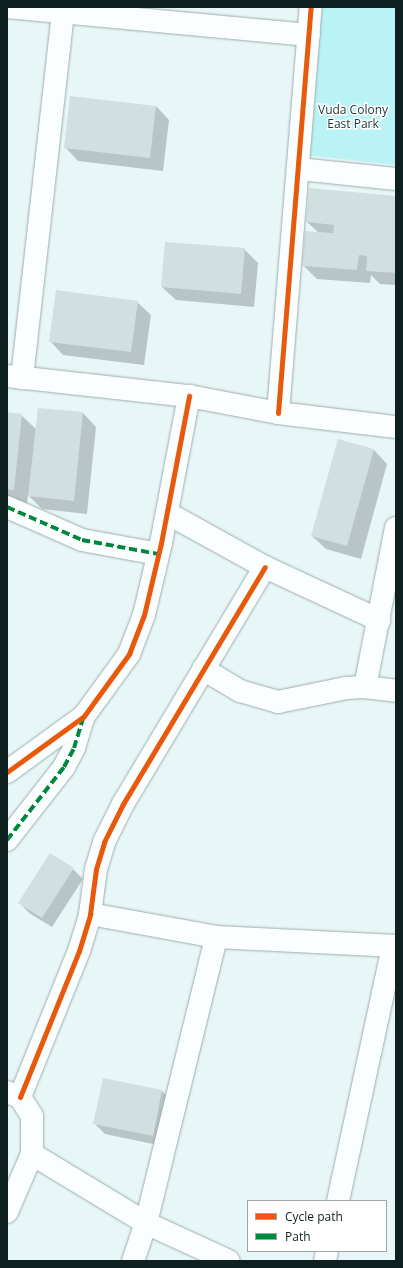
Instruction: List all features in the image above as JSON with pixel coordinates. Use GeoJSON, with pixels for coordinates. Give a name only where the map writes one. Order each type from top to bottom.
{"type":"FeatureCollection","features":[{"type":"Feature","properties":{"kind":"street"},"geometry":{"type":"LineString","coordinates":[[7,7],[309,36]]}},
{"type":"Feature","properties":{"kind":"street"},"geometry":{"type":"LineString","coordinates":[[278,413],[311,7]]}},
{"type":"Feature","properties":{"kind":"street"},"geometry":{"type":"LineString","coordinates":[[63,12],[15,377],[189,396],[278,413],[396,427]]}},
{"type":"Feature","properties":{"kind":"street"},"geometry":{"type":"LineString","coordinates":[[299,169],[396,179]]}},
{"type":"Feature","properties":{"kind":"street"},"geometry":{"type":"LineString","coordinates":[[7,772],[84,716],[129,654],[144,615],[167,513],[189,396]]}},
{"type":"Feature","properties":{"kind":"street"},"geometry":{"type":"LineString","coordinates":[[7,507],[82,540],[158,554]]}},
{"type":"Feature","properties":{"kind":"street"},"geometry":{"type":"LineString","coordinates":[[167,513],[265,567],[379,620]]}},
{"type":"Feature","properties":{"kind":"street"},"geometry":{"type":"LineString","coordinates":[[366,687],[396,528]]}},
{"type":"Feature","properties":{"kind":"street"},"geometry":{"type":"LineString","coordinates":[[7,1212],[32,1154],[32,1116],[14,1095],[64,993],[90,914],[96,869],[104,842],[123,804],[265,567]]}},
{"type":"Feature","properties":{"kind":"street"},"geometry":{"type":"LineString","coordinates":[[203,669],[240,691],[278,702],[346,688],[366,687],[396,691]]}},
{"type":"Feature","properties":{"kind":"street"},"geometry":{"type":"LineString","coordinates":[[7,840],[64,767],[74,748],[84,716]]}},
{"type":"Feature","properties":{"kind":"street"},"geometry":{"type":"LineString","coordinates":[[90,914],[216,937],[395,946],[338,1200]]}},
{"type":"Feature","properties":{"kind":"street"},"geometry":{"type":"LineString","coordinates":[[133,1261],[146,1223],[216,937]]}},
{"type":"Feature","properties":{"kind":"street"},"geometry":{"type":"LineString","coordinates":[[32,1154],[146,1223],[229,1261]]}},
{"type":"Feature","properties":{"kind":"green space","name":"Vuda Colony East Park"},"geometry":{"type":"Polygon","coordinates":[[[322,7],[396,7],[396,165],[306,155],[322,7]]]}},
{"type":"Feature","properties":{"kind":"building"},"geometry":{"type":"Polygon","coordinates":[[[70,96],[156,106],[150,158],[64,148],[70,96]]]}},
{"type":"Feature","properties":{"kind":"building"},"geometry":{"type":"Polygon","coordinates":[[[309,188],[396,196],[396,273],[366,271],[367,256],[359,255],[357,270],[302,266],[305,231],[333,233],[334,225],[306,222],[309,188]]]}},
{"type":"Feature","properties":{"kind":"building"},"geometry":{"type":"Polygon","coordinates":[[[165,242],[245,248],[241,294],[161,287],[165,242]]]}},
{"type":"Feature","properties":{"kind":"building"},"geometry":{"type":"Polygon","coordinates":[[[56,290],[138,301],[131,352],[49,342],[56,290]]]}},
{"type":"Feature","properties":{"kind":"building"},"geometry":{"type":"Polygon","coordinates":[[[38,408],[83,412],[74,501],[28,496],[38,408]]]}},
{"type":"Feature","properties":{"kind":"building"},"geometry":{"type":"Polygon","coordinates":[[[7,412],[22,414],[14,490],[7,489],[7,412]]]}},
{"type":"Feature","properties":{"kind":"building"},"geometry":{"type":"Polygon","coordinates":[[[338,439],[374,449],[347,546],[311,536],[338,439]]]}},
{"type":"Feature","properties":{"kind":"building"},"geometry":{"type":"Polygon","coordinates":[[[50,853],[74,868],[42,918],[18,903],[50,853]]]}},
{"type":"Feature","properties":{"kind":"building"},"geometry":{"type":"Polygon","coordinates":[[[103,1078],[162,1090],[153,1136],[93,1124],[103,1078]]]}},
{"type":"Feature","properties":{"kind":"marked path"},"geometry":{"type":"LineString","coordinates":[[7,507],[82,540],[158,554]]}},
{"type":"Feature","properties":{"kind":"marked path"},"geometry":{"type":"LineString","coordinates":[[7,840],[64,767],[74,748],[84,716]]}},
{"type":"Feature","properties":{"kind":"cycle path"},"geometry":{"type":"LineString","coordinates":[[278,413],[311,7]]}},
{"type":"Feature","properties":{"kind":"cycle path"},"geometry":{"type":"LineString","coordinates":[[7,772],[84,716],[129,654],[144,615],[161,543],[189,396]]}},
{"type":"Feature","properties":{"kind":"cycle path"},"geometry":{"type":"LineString","coordinates":[[20,1097],[79,951],[90,914],[96,869],[104,842],[123,804],[265,567]]}}]}
